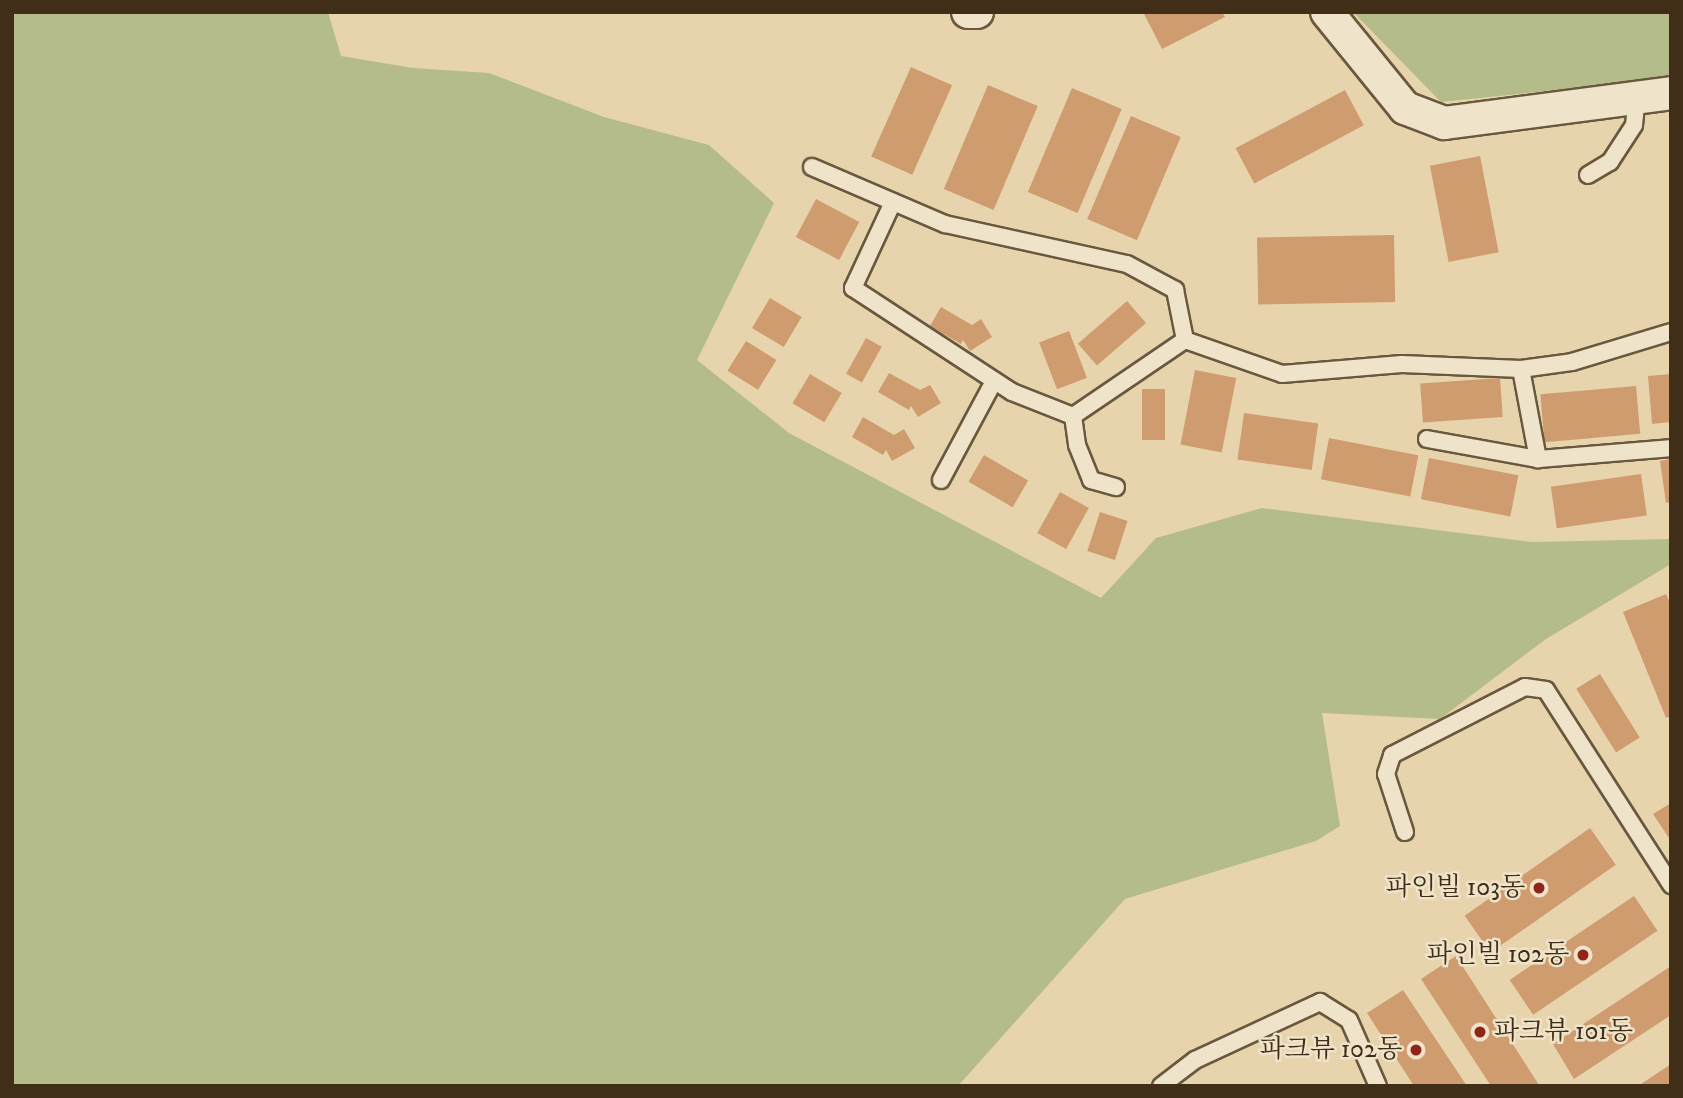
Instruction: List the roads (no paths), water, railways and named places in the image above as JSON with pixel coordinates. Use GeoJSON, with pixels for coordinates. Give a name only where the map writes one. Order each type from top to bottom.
{"type":"FeatureCollection","features":[{"type":"Feature","properties":{"kind":"street"},"geometry":{"type":"LineString","coordinates":[[968,12],[977,12]]}},
{"type":"Feature","properties":{"kind":"street"},"geometry":{"type":"LineString","coordinates":[[1326,12],[1405,108],[1444,123],[1671,93]]}},
{"type":"Feature","properties":{"kind":"lane"},"geometry":{"type":"LineString","coordinates":[[1588,175],[1610,162],[1628,135],[1637,98]]}},
{"type":"Feature","properties":{"kind":"lane"},"geometry":{"type":"LineString","coordinates":[[812,167],[945,224],[1127,264],[1175,290],[1185,340]]}},
{"type":"Feature","properties":{"kind":"lane"},"geometry":{"type":"LineString","coordinates":[[893,202],[853,288],[994,381],[1073,416]]}},
{"type":"Feature","properties":{"kind":"lane"},"geometry":{"type":"LineString","coordinates":[[1185,340],[1282,374],[1402,365],[1521,369],[1572,362],[1671,332]]}},
{"type":"Feature","properties":{"kind":"lane"},"geometry":{"type":"LineString","coordinates":[[1073,416],[1185,340]]}},
{"type":"Feature","properties":{"kind":"lane"},"geometry":{"type":"LineString","coordinates":[[1521,369],[1538,459]]}},
{"type":"Feature","properties":{"kind":"lane"},"geometry":{"type":"LineString","coordinates":[[941,480],[994,381]]}},
{"type":"Feature","properties":{"kind":"lane"},"geometry":{"type":"LineString","coordinates":[[1073,416],[1077,445],[1091,480],[1116,488]]}},
{"type":"Feature","properties":{"kind":"lane"},"geometry":{"type":"LineString","coordinates":[[1427,439],[1538,459],[1671,448]]}},
{"type":"Feature","properties":{"kind":"lane"},"geometry":{"type":"LineString","coordinates":[[1405,832],[1386,774],[1392,755],[1525,687],[1546,690],[1671,886]]}},
{"type":"Feature","properties":{"kind":"lane"},"geometry":{"type":"LineString","coordinates":[[1161,1086],[1195,1060],[1320,1002],[1349,1020],[1378,1086]]}},
{"type":"Feature","properties":{"kind":"place","name":"파인빌 103동"},"geometry":{"type":"Point","coordinates":[1539,888]}},
{"type":"Feature","properties":{"kind":"place","name":"파인빌 102동"},"geometry":{"type":"Point","coordinates":[1583,955]}},
{"type":"Feature","properties":{"kind":"place","name":"파크뷰 101동"},"geometry":{"type":"Point","coordinates":[1480,1032]}},
{"type":"Feature","properties":{"kind":"place","name":"파크뷰 102동"},"geometry":{"type":"Point","coordinates":[1416,1050]}}]}
